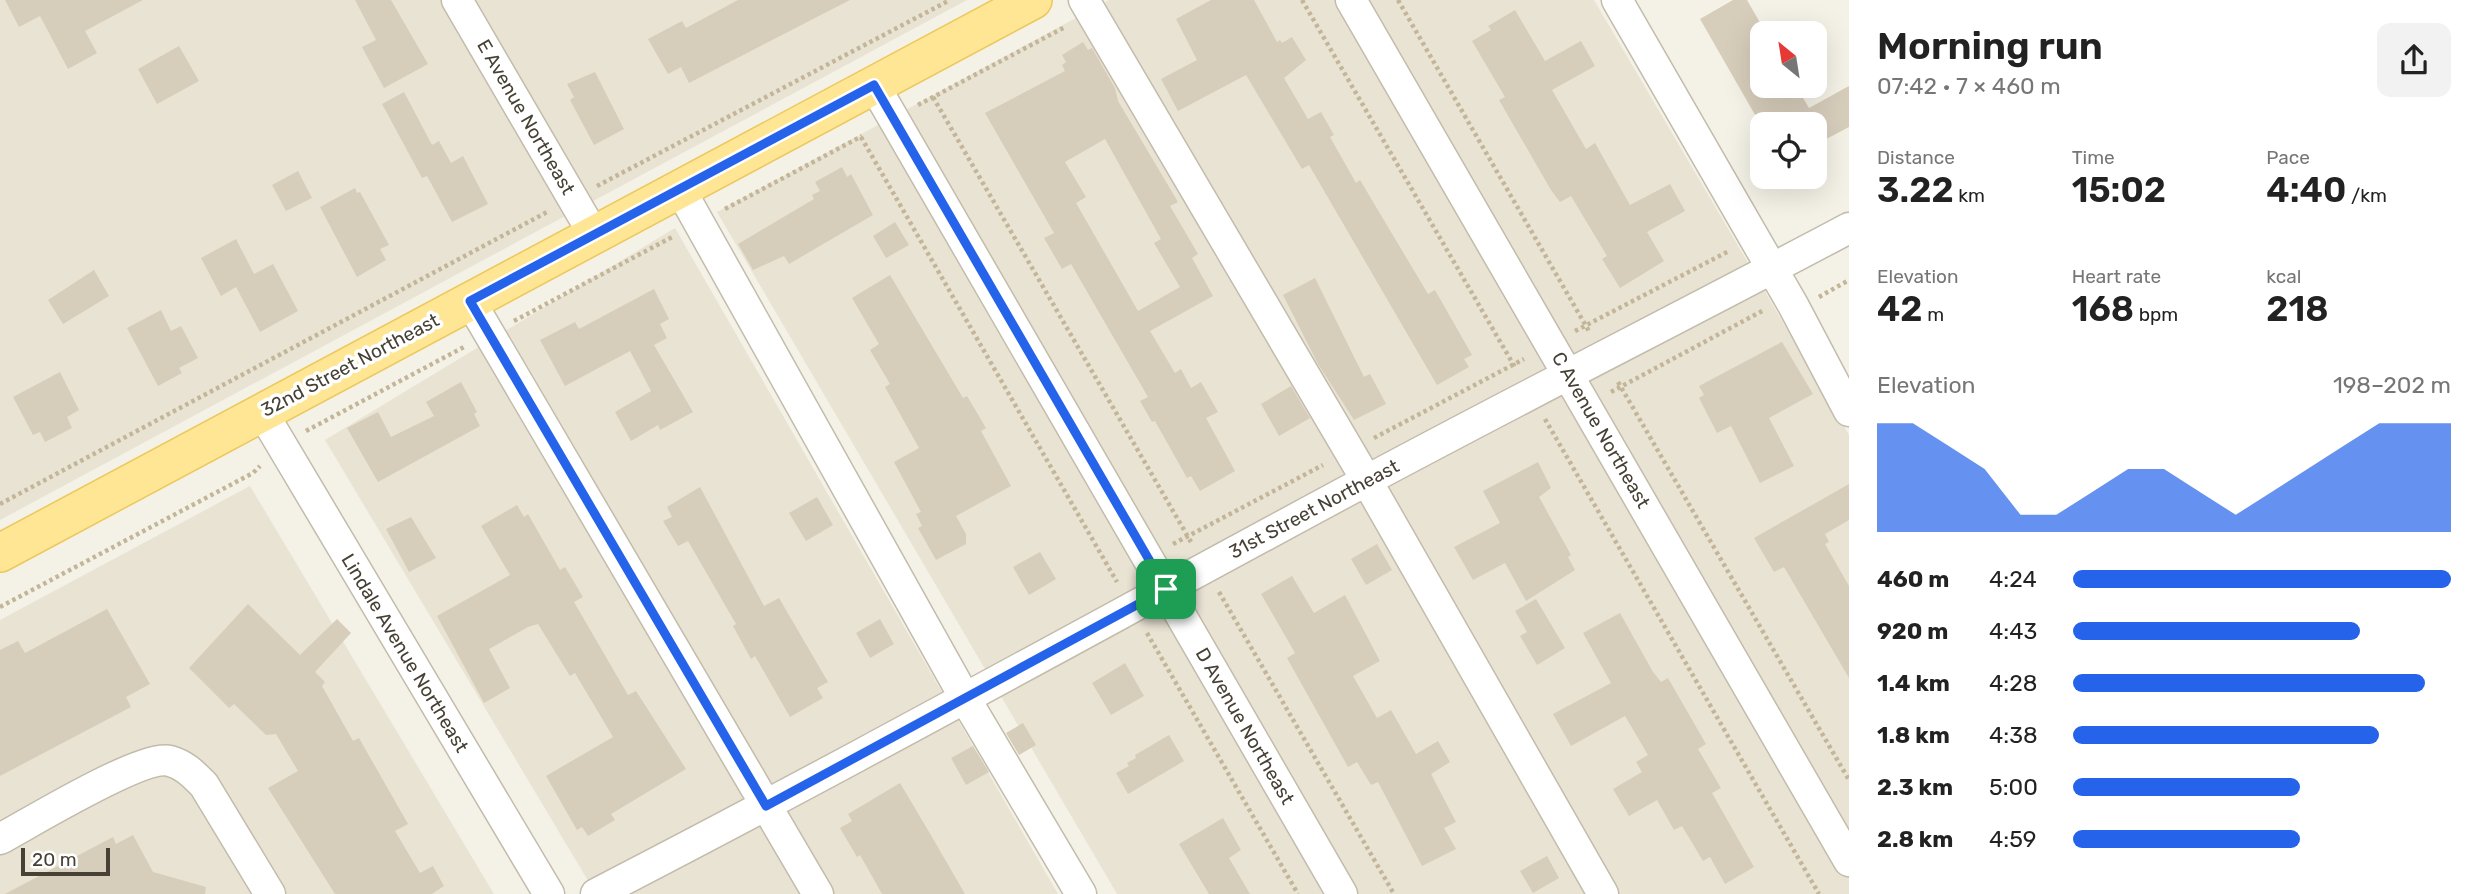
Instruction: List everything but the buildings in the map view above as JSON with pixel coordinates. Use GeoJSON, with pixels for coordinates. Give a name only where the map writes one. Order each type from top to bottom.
{"type":"FeatureCollection","features":[{"type":"Feature","properties":{"kind":"main road","name":"32nd Street Northeast"},"geometry":{"type":"LineString","coordinates":[[0,553],[1033,0]]}},
{"type":"Feature","properties":{"kind":"street","name":"E Avenue Northeast"},"geometry":{"type":"LineString","coordinates":[[457,0],[594,235]]}},
{"type":"Feature","properties":{"kind":"street","name":"C Avenue Northeast"},"geometry":{"type":"LineString","coordinates":[[1351,0],[1849,861]]}},
{"type":"Feature","properties":{"kind":"street"},"geometry":{"type":"LineString","coordinates":[[1617,0],[1772,269],[1849,411]]}},
{"type":"Feature","properties":{"kind":"street"},"geometry":{"type":"LineString","coordinates":[[1087,7],[1367,481],[1603,894]]}},
{"type":"Feature","properties":{"kind":"street","name":"D Avenue Northeast"},"geometry":{"type":"LineString","coordinates":[[874,85],[1342,894]]}},
{"type":"Feature","properties":{"kind":"street"},"geometry":{"type":"LineString","coordinates":[[680,189],[966,700],[1081,894]]}},
{"type":"Feature","properties":{"kind":"street","name":"31st Street Northeast"},"geometry":{"type":"LineString","coordinates":[[596,894],[966,700],[1367,481],[1849,228]]}},
{"type":"Feature","properties":{"kind":"street"},"geometry":{"type":"LineString","coordinates":[[470,301],[818,894]]}},
{"type":"Feature","properties":{"kind":"street","name":"Lindale Avenue Northeast"},"geometry":{"type":"LineString","coordinates":[[262,412],[548,894]]}},
{"type":"Feature","properties":{"kind":"street"},"geometry":{"type":"LineString","coordinates":[[0,839],[139,765],[167,760],[190,770],[204,785],[270,894]]}},
{"type":"Feature","properties":{"kind":"path"},"geometry":{"type":"LineString","coordinates":[[593,188],[950,0]]}},
{"type":"Feature","properties":{"kind":"path"},"geometry":{"type":"LineString","coordinates":[[1302,0],[1520,376]]}},
{"type":"Feature","properties":{"kind":"path"},"geometry":{"type":"LineString","coordinates":[[1398,0],[1593,338]]}},
{"type":"Feature","properties":{"kind":"path"},"geometry":{"type":"LineString","coordinates":[[918,106],[1087,7]]}},
{"type":"Feature","properties":{"kind":"path"},"geometry":{"type":"LineString","coordinates":[[933,97],[1195,549]]}},
{"type":"Feature","properties":{"kind":"path"},"geometry":{"type":"LineString","coordinates":[[861,137],[1121,589]]}},
{"type":"Feature","properties":{"kind":"path"},"geometry":{"type":"LineString","coordinates":[[0,504],[552,210]]}},
{"type":"Feature","properties":{"kind":"path"},"geometry":{"type":"LineString","coordinates":[[1568,335],[1737,246]]}},
{"type":"Feature","properties":{"kind":"path"},"geometry":{"type":"LineString","coordinates":[[1817,298],[1849,281]]}},
{"type":"Feature","properties":{"kind":"path"},"geometry":{"type":"LineString","coordinates":[[1602,397],[1771,306]]}},
{"type":"Feature","properties":{"kind":"path"},"geometry":{"type":"LineString","coordinates":[[306,431],[465,346]]}},
{"type":"Feature","properties":{"kind":"path"},"geometry":{"type":"LineString","coordinates":[[1614,375],[1849,780]]}},
{"type":"Feature","properties":{"kind":"path"},"geometry":{"type":"LineString","coordinates":[[1539,409],[1819,894]]}},
{"type":"Feature","properties":{"kind":"path"},"geometry":{"type":"LineString","coordinates":[[0,607],[253,473],[261,460]]}},
{"type":"Feature","properties":{"kind":"path"},"geometry":{"type":"LineString","coordinates":[[1214,585],[1394,894]]}},
{"type":"Feature","properties":{"kind":"path"},"geometry":{"type":"LineString","coordinates":[[1141,623],[1298,894]]}},
{"type":"Feature","properties":{"kind":"shaded area"},"geometry":{"type":"Polygon","coordinates":[[[0,0],[967,0],[0,520],[0,0]]]}},
{"type":"Feature","properties":{"kind":"shaded area"},"geometry":{"type":"Polygon","coordinates":[[[1109,0],[1594,0],[1849,435],[1849,894],[1117,894],[717,212],[1109,0]]]}},
{"type":"Feature","properties":{"kind":"shaded area"},"geometry":{"type":"Polygon","coordinates":[[[675,228],[1058,894],[596,894],[325,440],[675,228]]]}},
{"type":"Feature","properties":{"kind":"shaded area"},"geometry":{"type":"Polygon","coordinates":[[[250,486],[494,894],[0,894],[0,620],[250,486]]]}},
{"type":"Feature","properties":{"kind":"route"},"geometry":{"type":"LineString","coordinates":[[874,85],[1166,589],[966,700],[766,806],[470,301],[874,85]]}}]}
